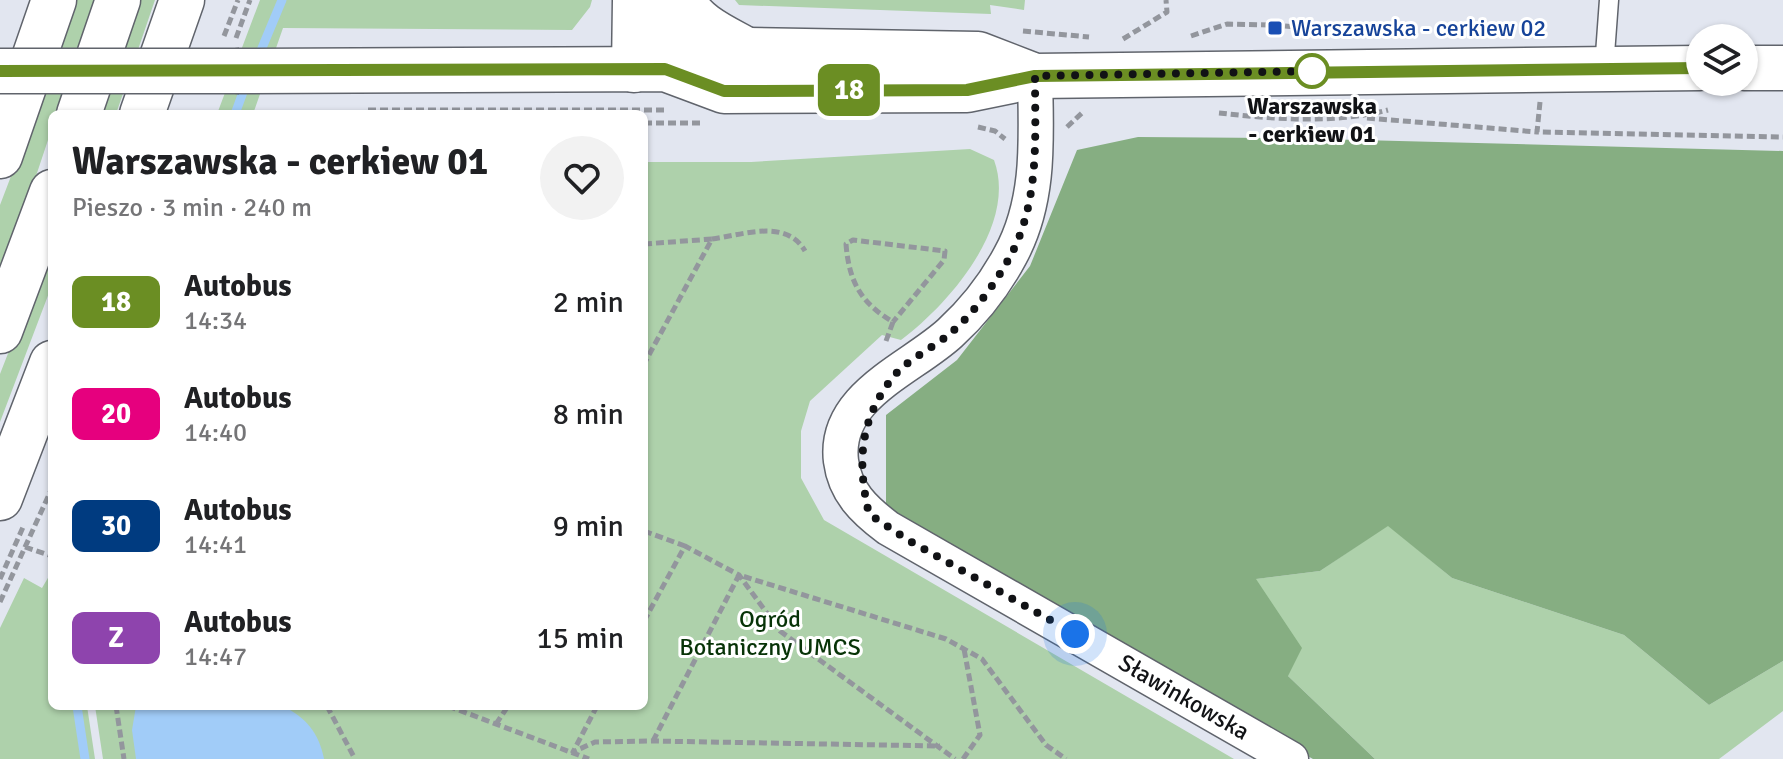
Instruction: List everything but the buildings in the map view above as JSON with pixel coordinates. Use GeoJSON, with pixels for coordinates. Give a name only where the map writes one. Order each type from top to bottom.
{"type":"FeatureCollection","features":[{"type":"Feature","properties":{"kind":"street"},"geometry":{"type":"LineString","coordinates":[[0,156],[54,0]]}},
{"type":"Feature","properties":{"kind":"street"},"geometry":{"type":"LineString","coordinates":[[80,110],[118,0]]}},
{"type":"Feature","properties":{"kind":"street"},"geometry":{"type":"LineString","coordinates":[[143,110],[182,0]]}},
{"type":"Feature","properties":{"kind":"street"},"geometry":{"type":"LineString","coordinates":[[635,0],[659,83]]}},
{"type":"Feature","properties":{"kind":"street"},"geometry":{"type":"LineString","coordinates":[[659,83],[673,0]]}},
{"type":"Feature","properties":{"kind":"street"},"geometry":{"type":"LineString","coordinates":[[684,0],[698,19],[747,50]]}},
{"type":"Feature","properties":{"kind":"street"},"geometry":{"type":"LineString","coordinates":[[659,83],[726,50],[978,54],[1035,76]]}},
{"type":"Feature","properties":{"kind":"street"},"geometry":{"type":"LineString","coordinates":[[0,71],[338,72],[659,83],[724,91],[967,90],[1035,76],[1686,68]]}},
{"type":"Feature","properties":{"kind":"street"},"geometry":{"type":"LineString","coordinates":[[1758,68],[1783,68]]}},
{"type":"Feature","properties":{"kind":"street","name":"Sławinkowska"},"geometry":{"type":"LineString","coordinates":[[1035,76],[1036,169],[1030,199],[1012,253],[966,318],[896,361],[862,438],[862,484],[869,514],[908,540],[1291,759]]}},
{"type":"Feature","properties":{"kind":"street"},"geometry":{"type":"LineString","coordinates":[[0,331],[48,203]]}},
{"type":"Feature","properties":{"kind":"street"},"geometry":{"type":"LineString","coordinates":[[0,498],[48,373]]}},
{"type":"Feature","properties":{"kind":"lane"},"geometry":{"type":"LineString","coordinates":[[1604,68],[1609,0]]}},
{"type":"Feature","properties":{"kind":"path"},"geometry":{"type":"LineString","coordinates":[[1122,40],[1167,12],[1166,0]]}},
{"type":"Feature","properties":{"kind":"path"},"geometry":{"type":"LineString","coordinates":[[368,110],[659,83]]}},
{"type":"Feature","properties":{"kind":"path"},"geometry":{"type":"LineString","coordinates":[[1526,98],[1540,98],[1537,132]]}},
{"type":"Feature","properties":{"kind":"path"},"geometry":{"type":"LineString","coordinates":[[1361,117],[1398,107]]}},
{"type":"Feature","properties":{"kind":"path"},"geometry":{"type":"LineString","coordinates":[[1214,112],[1253,117],[1361,117],[1537,132],[1783,137]]}},
{"type":"Feature","properties":{"kind":"path"},"geometry":{"type":"LineString","coordinates":[[648,123],[666,123]]}},
{"type":"Feature","properties":{"kind":"path"},"geometry":{"type":"LineString","coordinates":[[648,244],[782,230],[795,238],[805,251]]}},
{"type":"Feature","properties":{"kind":"path"},"geometry":{"type":"LineString","coordinates":[[648,357],[712,239]]}},
{"type":"Feature","properties":{"kind":"path"},"geometry":{"type":"LineString","coordinates":[[893,322],[865,303],[847,255],[846,244],[853,240],[945,251],[944,260],[893,322],[886,341],[896,361]]}},
{"type":"Feature","properties":{"kind":"path"},"geometry":{"type":"LineString","coordinates":[[0,602],[48,497]]}},
{"type":"Feature","properties":{"kind":"path"},"geometry":{"type":"LineString","coordinates":[[648,532],[685,546],[739,575],[946,639],[982,659],[1046,745],[1066,759]]}},
{"type":"Feature","properties":{"kind":"path"},"geometry":{"type":"LineString","coordinates":[[0,579],[16,544]]}},
{"type":"Feature","properties":{"kind":"path"},"geometry":{"type":"LineString","coordinates":[[648,614],[685,546]]}},
{"type":"Feature","properties":{"kind":"path"},"geometry":{"type":"LineString","coordinates":[[25,547],[48,555]]}},
{"type":"Feature","properties":{"kind":"path"},"geometry":{"type":"LineString","coordinates":[[653,741],[739,575]]}},
{"type":"Feature","properties":{"kind":"path"},"geometry":{"type":"LineString","coordinates":[[739,575],[780,631],[955,759]]}},
{"type":"Feature","properties":{"kind":"path"},"geometry":{"type":"LineString","coordinates":[[963,759],[980,735],[964,649]]}},
{"type":"Feature","properties":{"kind":"path"},"geometry":{"type":"LineString","coordinates":[[117,710],[124,759]]}},
{"type":"Feature","properties":{"kind":"path"},"geometry":{"type":"LineString","coordinates":[[329,710],[355,759]]}},
{"type":"Feature","properties":{"kind":"path"},"geometry":{"type":"LineString","coordinates":[[459,710],[589,759]]}},
{"type":"Feature","properties":{"kind":"path"},"geometry":{"type":"LineString","coordinates":[[496,724],[505,710]]}},
{"type":"Feature","properties":{"kind":"path"},"geometry":{"type":"LineString","coordinates":[[568,759],[595,710]]}},
{"type":"Feature","properties":{"kind":"path"},"geometry":{"type":"LineString","coordinates":[[573,752],[595,742],[653,741],[941,746]]}},
{"type":"Feature","properties":{"kind":"green space"},"geometry":{"type":"Polygon","coordinates":[[[71,0],[95,0],[57,110],[48,110],[48,140],[0,284],[0,205],[34,116],[71,0]]]}},
{"type":"Feature","properties":{"kind":"green space"},"geometry":{"type":"Polygon","coordinates":[[[135,0],[155,0],[117,110],[97,110],[135,0]]]}},
{"type":"Feature","properties":{"kind":"green space"},"geometry":{"type":"Polygon","coordinates":[[[260,0],[592,0],[572,30],[283,28],[254,110],[219,110],[260,0]]]}},
{"type":"Feature","properties":{"kind":"green space"},"geometry":{"type":"Polygon","coordinates":[[[735,0],[1025,0],[1024,10],[990,5],[991,14],[739,5],[735,0]]]}},
{"type":"Feature","properties":{"kind":"green space"},"geometry":{"type":"Polygon","coordinates":[[[1138,137],[1783,151],[1783,661],[1709,705],[1624,635],[1452,578],[1388,526],[1320,571],[1256,579],[1302,648],[1288,676],[1375,759],[1313,759],[886,515],[886,415],[957,360],[1030,266],[1077,150],[1138,137]]]}},
{"type":"Feature","properties":{"kind":"green space","name":"Ogród Botaniczny UMCS"},"geometry":{"type":"Polygon","coordinates":[[[970,149],[994,160],[999,185],[996,210],[988,236],[974,261],[958,284],[920,325],[901,340],[882,335],[810,401],[801,431],[801,478],[824,520],[1234,759],[103,759],[96,710],[648,710],[648,162],[751,162],[970,149]]]}},
{"type":"Feature","properties":{"kind":"green space"},"geometry":{"type":"Polygon","coordinates":[[[48,251],[48,296],[0,422],[0,374],[48,251]]]}},
{"type":"Feature","properties":{"kind":"green space"},"geometry":{"type":"Polygon","coordinates":[[[1388,525],[1452,578],[1624,635],[1709,705],[1783,661],[1783,711],[1719,759],[1375,759],[1288,676],[1255,579],[1320,571],[1388,525]]]}},
{"type":"Feature","properties":{"kind":"green space"},"geometry":{"type":"Polygon","coordinates":[[[24,578],[42,588],[48,578],[48,710],[88,710],[95,759],[0,759],[0,628],[24,578]]]}},
{"type":"Feature","properties":{"kind":"water"},"geometry":{"type":"Polygon","coordinates":[[[135,710],[289,710],[310,727],[319,741],[324,759],[136,759],[132,730],[135,710]]]}},
{"type":"Feature","properties":{"kind":"waterway"},"geometry":{"type":"LineString","coordinates":[[257,60],[282,0]]}},
{"type":"Feature","properties":{"kind":"waterway"},"geometry":{"type":"LineString","coordinates":[[236,110],[246,84]]}},
{"type":"Feature","properties":{"kind":"waterway"},"geometry":{"type":"LineString","coordinates":[[78,710],[85,759]]}},
{"type":"Feature","properties":{"kind":"bus line","name":"18"},"geometry":{"type":"LineString","coordinates":[[0,71],[665,69],[724,91],[748,91],[967,90],[1035,76],[1686,68]]}},
{"type":"Feature","properties":{"kind":"place","name":"Warszawska - cerkiew 02"},"geometry":{"type":"Point","coordinates":[1275,28]}},
{"type":"Feature","properties":{"kind":"place","name":"Warszawska - cerkiew 01"},"geometry":{"type":"Point","coordinates":[1312,71]}},
{"type":"Feature","properties":{"kind":"route"},"geometry":{"type":"LineString","coordinates":[[1075,634],[908,540],[869,514],[862,484],[862,438],[894,375],[966,318],[1012,253],[1022,227],[1036,169],[1035,76],[1320,71],[1312,71]]}}]}
